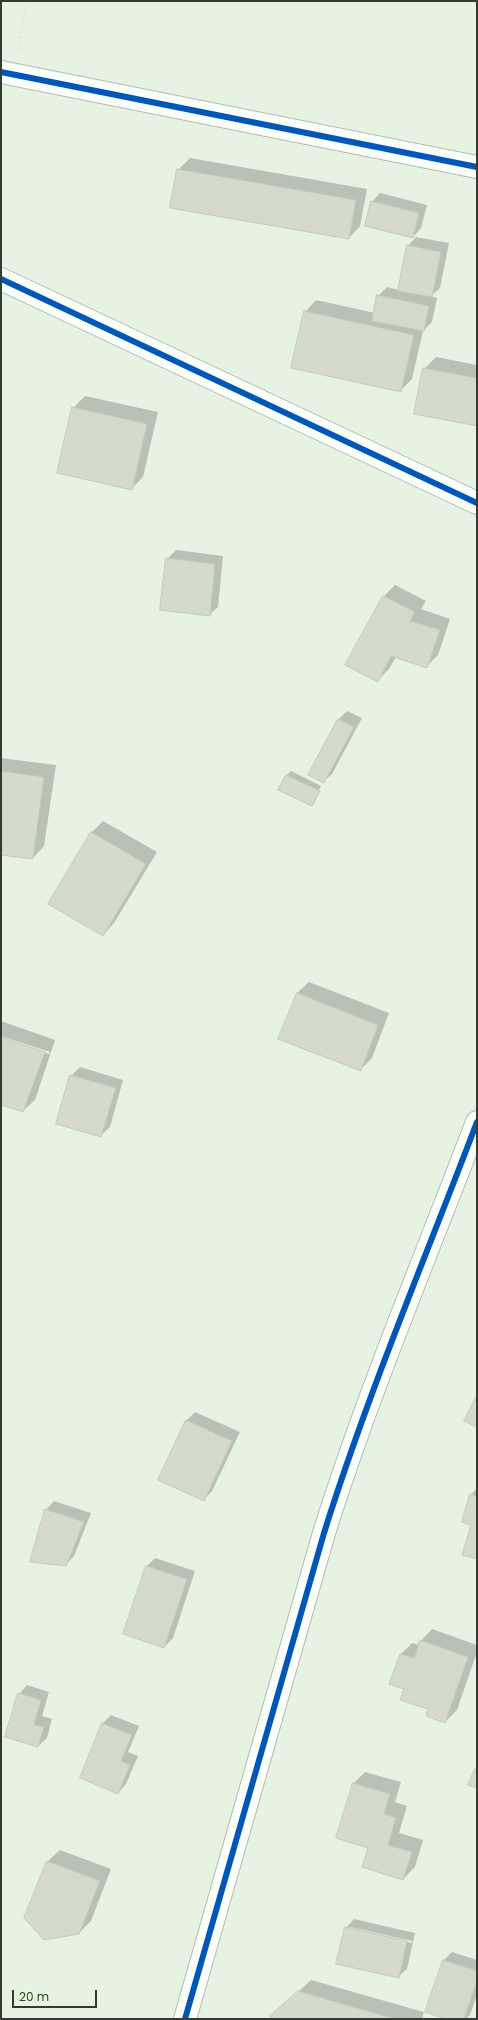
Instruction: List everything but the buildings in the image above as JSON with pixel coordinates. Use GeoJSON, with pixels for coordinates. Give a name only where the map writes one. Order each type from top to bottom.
{"type":"FeatureCollection","features":[{"type":"Feature","properties":{"kind":"street"},"geometry":{"type":"LineString","coordinates":[[7,73],[477,167]]}},
{"type":"Feature","properties":{"kind":"street"},"geometry":{"type":"LineString","coordinates":[[1,279],[477,504]]}},
{"type":"Feature","properties":{"kind":"street"},"geometry":{"type":"LineString","coordinates":[[185,2019],[324,1533],[348,1459],[377,1377],[477,1122]]}},
{"type":"Feature","properties":{"kind":"path"},"geometry":{"type":"LineString","coordinates":[[7,73],[27,1]]}},
{"type":"Feature","properties":{"kind":"cycle path"},"geometry":{"type":"LineString","coordinates":[[1,72],[477,167]]}},
{"type":"Feature","properties":{"kind":"cycle path"},"geometry":{"type":"LineString","coordinates":[[1,279],[477,503]]}},
{"type":"Feature","properties":{"kind":"cycle path"},"geometry":{"type":"LineString","coordinates":[[185,2019],[324,1533],[359,1429],[477,1122]]}}]}
